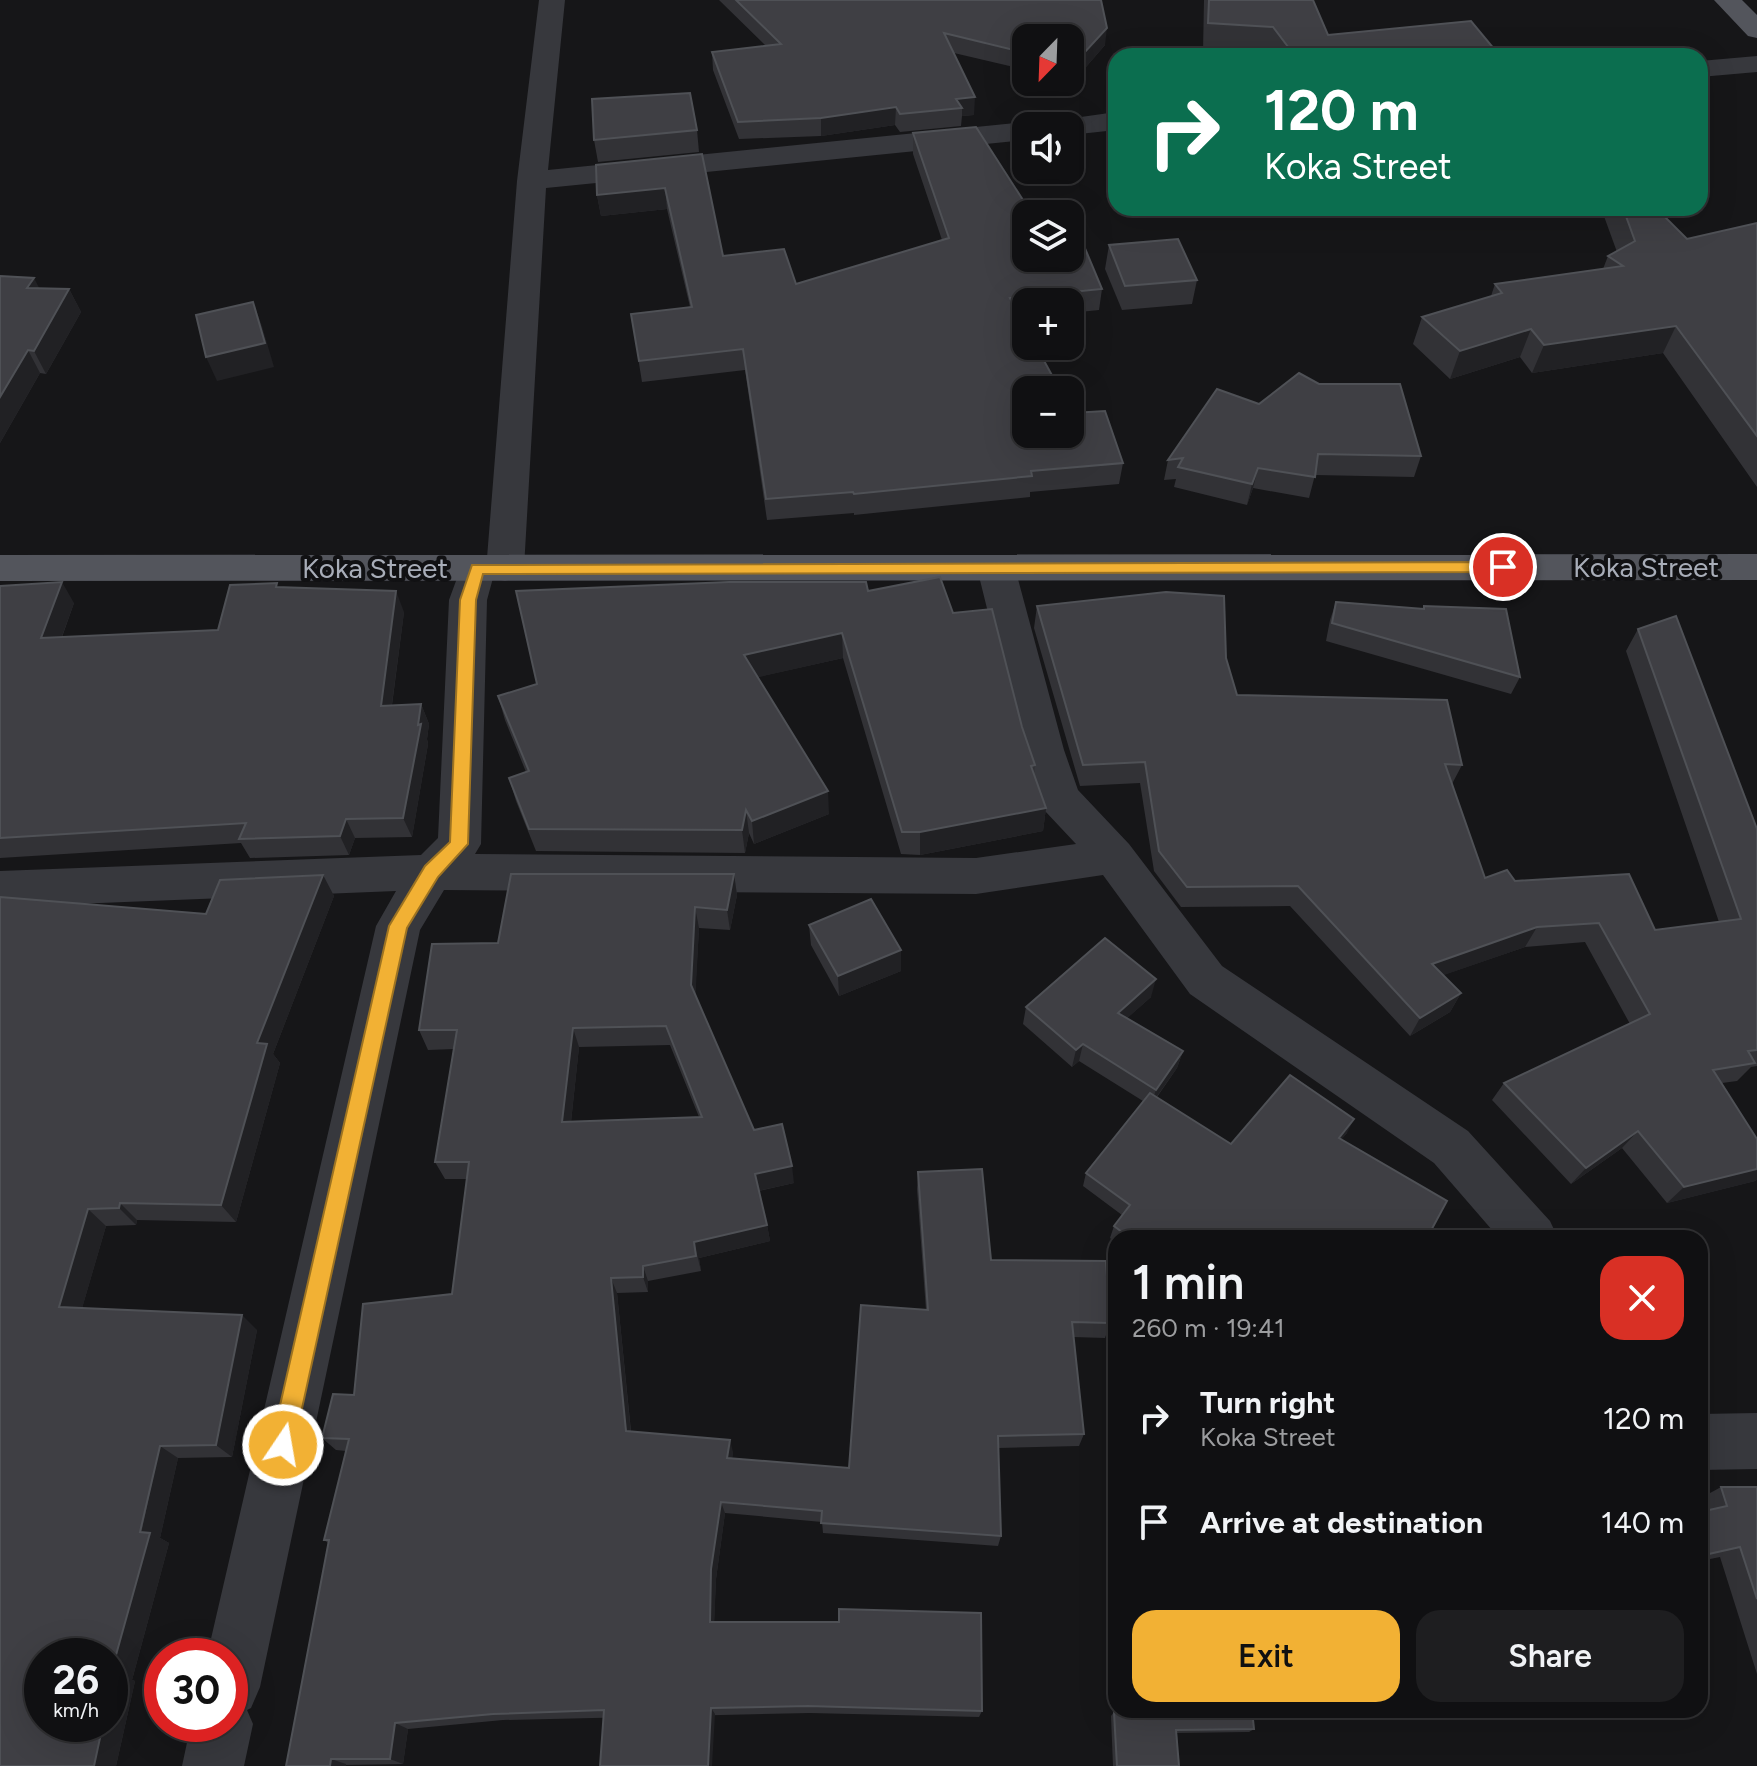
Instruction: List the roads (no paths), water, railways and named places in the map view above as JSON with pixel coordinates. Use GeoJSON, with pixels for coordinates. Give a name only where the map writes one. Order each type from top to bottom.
{"type":"FeatureCollection","features":[{"type":"Feature","properties":{"kind":"main road"},"geometry":{"type":"LineString","coordinates":[[1727,0],[1757,30]]}},
{"type":"Feature","properties":{"kind":"main road","name":"Koka Street"},"geometry":{"type":"LineString","coordinates":[[0,568],[1757,567]]}},
{"type":"Feature","properties":{"kind":"street"},"geometry":{"type":"LineString","coordinates":[[241,1638],[398,926],[432,872],[459,844],[468,600],[491,568],[552,0]]}},
{"type":"Feature","properties":{"kind":"street"},"geometry":{"type":"LineString","coordinates":[[1708,68],[1757,64]]}},
{"type":"Feature","properties":{"kind":"street"},"geometry":{"type":"LineString","coordinates":[[1084,124],[1108,122]]}},
{"type":"Feature","properties":{"kind":"street"},"geometry":{"type":"LineString","coordinates":[[532,181],[1012,132]]}},
{"type":"Feature","properties":{"kind":"street"},"geometry":{"type":"LineString","coordinates":[[996,568],[1043,750],[1060,799],[1114,856],[1206,980],[1451,1147],[1525,1230]]}},
{"type":"Feature","properties":{"kind":"street"},"geometry":{"type":"LineString","coordinates":[[0,889],[432,872],[976,876],[1114,856]]}},
{"type":"Feature","properties":{"kind":"street"},"geometry":{"type":"LineString","coordinates":[[1708,1442],[1757,1441]]}},
{"type":"Feature","properties":{"kind":"street"},"geometry":{"type":"LineString","coordinates":[[213,1766],[218,1742]]}}]}
